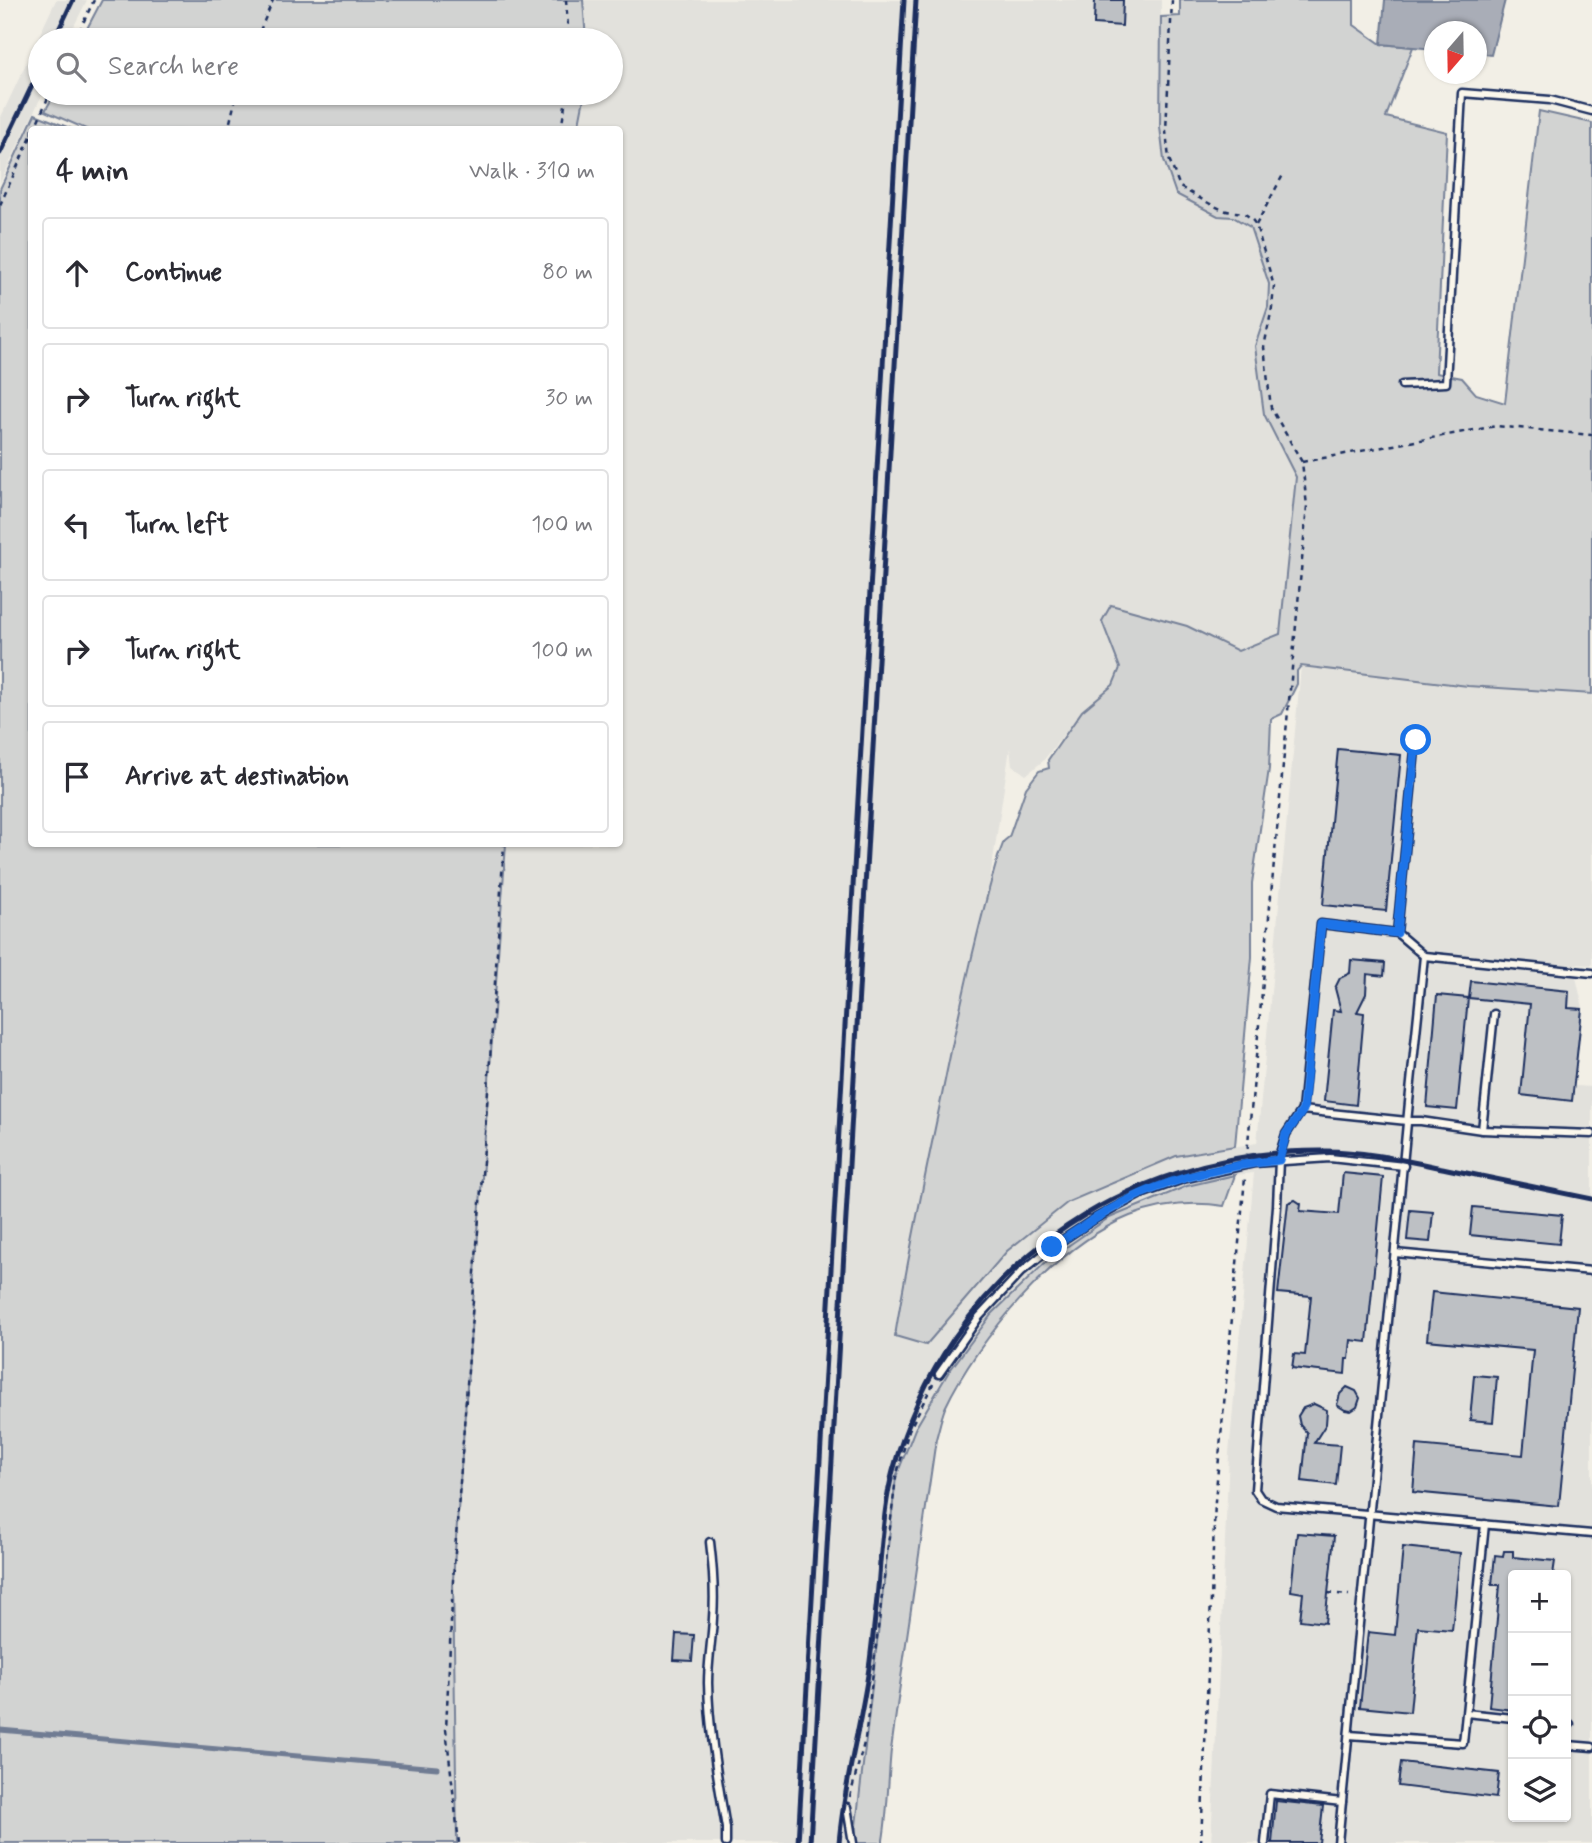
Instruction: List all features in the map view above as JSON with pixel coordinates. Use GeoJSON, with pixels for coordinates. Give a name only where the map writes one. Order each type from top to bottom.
{"type":"FeatureCollection","features":[{"type":"Feature","properties":{"kind":"lane"},"geometry":{"type":"LineString","coordinates":[[1402,385],[1446,383],[1462,93],[1550,100],[1592,111]]}},
{"type":"Feature","properties":{"kind":"lane"},"geometry":{"type":"LineString","coordinates":[[1397,933],[1416,740]]}},
{"type":"Feature","properties":{"kind":"lane"},"geometry":{"type":"LineString","coordinates":[[1592,973],[1424,956],[1397,933],[1321,924],[1303,1110],[1286,1134],[1279,1160],[1278,1206],[1255,1490],[1261,1499],[1276,1506],[1592,1534]]}},
{"type":"Feature","properties":{"kind":"lane"},"geometry":{"type":"LineString","coordinates":[[1338,1843],[1424,956]]}},
{"type":"Feature","properties":{"kind":"lane"},"geometry":{"type":"LineString","coordinates":[[1482,1130],[1493,1014]]}},
{"type":"Feature","properties":{"kind":"lane"},"geometry":{"type":"LineString","coordinates":[[1303,1110],[1421,1121],[1482,1130],[1592,1134]]}},
{"type":"Feature","properties":{"kind":"lane"},"geometry":{"type":"LineString","coordinates":[[939,1374],[979,1317],[1021,1272],[1052,1247],[1096,1218],[1141,1194],[1225,1168],[1279,1160],[1330,1158],[1404,1166]]}},
{"type":"Feature","properties":{"kind":"lane"},"geometry":{"type":"LineString","coordinates":[[1395,1253],[1592,1271]]}},
{"type":"Feature","properties":{"kind":"lane"},"geometry":{"type":"LineString","coordinates":[[1349,1735],[1463,1743],[1485,1524]]}},
{"type":"Feature","properties":{"kind":"lane"},"geometry":{"type":"LineString","coordinates":[[710,1542],[714,1595],[708,1687],[726,1843]]}},
{"type":"Feature","properties":{"kind":"lane"},"geometry":{"type":"LineString","coordinates":[[1466,1713],[1508,1717]]}},
{"type":"Feature","properties":{"kind":"lane"},"geometry":{"type":"LineString","coordinates":[[1571,1745],[1592,1748]]}},
{"type":"Feature","properties":{"kind":"lane"},"geometry":{"type":"LineString","coordinates":[[1265,1843],[1270,1794],[1342,1802]]}},
{"type":"Feature","properties":{"kind":"lane"},"geometry":{"type":"LineString","coordinates":[[847,1807],[853,1843]]}},
{"type":"Feature","properties":{"kind":"path"},"geometry":{"type":"LineString","coordinates":[[81,28],[94,0]]}},
{"type":"Feature","properties":{"kind":"path"},"geometry":{"type":"LineString","coordinates":[[261,28],[273,0]]}},
{"type":"Feature","properties":{"kind":"path"},"geometry":{"type":"LineString","coordinates":[[566,0],[568,28]]}},
{"type":"Feature","properties":{"kind":"path"},"geometry":{"type":"LineString","coordinates":[[1172,0],[1166,131],[1169,159],[1180,187],[1224,211],[1250,216],[1256,225],[1274,286],[1264,347],[1271,408],[1302,462],[1307,506],[1216,1501],[1201,1843]]}},
{"type":"Feature","properties":{"kind":"path"},"geometry":{"type":"LineString","coordinates":[[36,126],[45,105]]}},
{"type":"Feature","properties":{"kind":"path"},"geometry":{"type":"LineString","coordinates":[[229,122],[234,105]]}},
{"type":"Feature","properties":{"kind":"path"},"geometry":{"type":"LineString","coordinates":[[562,126],[565,105]]}},
{"type":"Feature","properties":{"kind":"path"},"geometry":{"type":"LineString","coordinates":[[0,205],[28,143]]}},
{"type":"Feature","properties":{"kind":"path"},"geometry":{"type":"LineString","coordinates":[[1256,225],[1283,175]]}},
{"type":"Feature","properties":{"kind":"path"},"geometry":{"type":"LineString","coordinates":[[1302,462],[1496,426],[1592,435]]}},
{"type":"Feature","properties":{"kind":"path"},"geometry":{"type":"LineString","coordinates":[[458,1843],[446,1729],[453,1580],[503,847]]}},
{"type":"Feature","properties":{"kind":"path"},"geometry":{"type":"LineString","coordinates":[[847,1807],[865,1738],[896,1477],[909,1430],[939,1374]]}},
{"type":"Feature","properties":{"kind":"path"},"geometry":{"type":"LineString","coordinates":[[1328,1593],[1362,1596]]}},
{"type":"Feature","properties":{"kind":"shaded area"},"geometry":{"type":"Polygon","coordinates":[[[56,0],[87,0],[73,28],[43,28],[56,0]]]}},
{"type":"Feature","properties":{"kind":"shaded area"},"geometry":{"type":"Polygon","coordinates":[[[102,0],[583,0],[585,28],[87,28],[102,0]]]}},
{"type":"Feature","properties":{"kind":"shaded area"},"geometry":{"type":"Polygon","coordinates":[[[583,0],[1161,0],[1160,127],[1164,160],[1218,216],[1233,217],[1250,227],[1269,284],[1268,307],[1255,346],[1264,414],[1296,476],[1280,635],[1238,651],[1187,626],[1113,649],[1120,668],[1113,685],[1082,711],[1043,761],[1026,775],[1012,765],[1010,748],[988,893],[967,973],[895,1336],[927,1345],[1007,1251],[1068,1202],[1176,1156],[1257,1143],[1301,666],[1468,686],[1592,694],[1592,965],[1573,964],[1583,1008],[1575,1086],[1592,1087],[1592,1843],[1211,1843],[1229,1454],[1254,1173],[1187,1186],[1107,1219],[1049,1259],[991,1316],[948,1373],[915,1429],[896,1477],[854,1843],[457,1843],[453,1580],[506,847],[623,847],[623,126],[579,126],[583,105],[623,105],[623,28],[585,28],[583,0]]]}},
{"type":"Feature","properties":{"kind":"shaded area"},"geometry":{"type":"Polygon","coordinates":[[[1180,0],[1354,0],[1354,25],[1381,44],[1413,47],[1386,117],[1447,132],[1436,373],[1462,378],[1476,394],[1505,403],[1539,111],[1592,123],[1592,694],[1468,686],[1301,666],[1297,671],[1297,684],[1282,714],[1271,719],[1269,769],[1252,883],[1252,957],[1235,1146],[1176,1156],[1068,1202],[1007,1251],[926,1345],[895,1336],[923,1185],[974,946],[998,857],[1004,841],[1009,837],[1026,788],[1039,771],[1049,768],[1048,760],[1082,711],[1113,685],[1120,668],[1102,621],[1111,605],[1187,626],[1238,651],[1280,634],[1296,477],[1264,414],[1255,346],[1268,307],[1269,284],[1250,227],[1233,217],[1218,216],[1176,194],[1164,160],[1160,127],[1161,17],[1180,16],[1180,0]]]}},
{"type":"Feature","properties":{"kind":"shaded area"},"geometry":{"type":"Polygon","coordinates":[[[1385,0],[1505,0],[1491,55],[1487,54],[1487,21],[1424,21],[1424,48],[1381,44],[1385,0]]]}},
{"type":"Feature","properties":{"kind":"shaded area"},"geometry":{"type":"Polygon","coordinates":[[[28,60],[28,105],[37,105],[0,183],[0,119],[28,60]]]}},
{"type":"Feature","properties":{"kind":"shaded area"},"geometry":{"type":"Polygon","coordinates":[[[48,105],[583,105],[579,126],[79,126],[45,111],[48,105]]]}},
{"type":"Feature","properties":{"kind":"shaded area"},"geometry":{"type":"Polygon","coordinates":[[[35,114],[65,126],[29,126],[35,114]]]}},
{"type":"Feature","properties":{"kind":"shaded area"},"geometry":{"type":"Polygon","coordinates":[[[28,129],[28,847],[506,847],[453,1580],[457,1843],[0,1843],[0,189],[28,129]]]}},
{"type":"Feature","properties":{"kind":"shaded area"},"geometry":{"type":"Polygon","coordinates":[[[1235,1175],[1224,1206],[1177,1205],[1142,1212],[1102,1230],[1075,1248],[1048,1271],[999,1324],[959,1381],[945,1408],[936,1439],[891,1750],[883,1843],[854,1843],[896,1477],[915,1429],[948,1373],[991,1315],[1049,1259],[1107,1219],[1187,1186],[1235,1175]]]}},
{"type":"Feature","properties":{"kind":"building"},"geometry":{"type":"Polygon","coordinates":[[[1095,0],[1123,0],[1122,26],[1094,24],[1095,0]]]}},
{"type":"Feature","properties":{"kind":"building"},"geometry":{"type":"Polygon","coordinates":[[[1338,749],[1401,755],[1386,911],[1323,905],[1338,749]]]}},
{"type":"Feature","properties":{"kind":"building"},"geometry":{"type":"Polygon","coordinates":[[[1351,960],[1385,963],[1384,976],[1367,974],[1366,994],[1357,1012],[1364,1013],[1356,1105],[1324,1101],[1333,1010],[1341,1011],[1335,988],[1340,978],[1350,973],[1351,960]]]}},
{"type":"Feature","properties":{"kind":"building"},"geometry":{"type":"Polygon","coordinates":[[[1471,981],[1569,991],[1568,1008],[1582,1009],[1572,1101],[1521,1095],[1530,1004],[1469,998],[1471,981]]]}},
{"type":"Feature","properties":{"kind":"building"},"geometry":{"type":"Polygon","coordinates":[[[1437,995],[1468,998],[1457,1110],[1427,1107],[1437,995]]]}},
{"type":"Feature","properties":{"kind":"building"},"geometry":{"type":"Polygon","coordinates":[[[1343,1173],[1383,1177],[1367,1342],[1351,1340],[1345,1374],[1292,1368],[1294,1354],[1305,1355],[1311,1296],[1278,1293],[1288,1203],[1295,1200],[1301,1204],[1300,1211],[1339,1214],[1343,1173]]]}},
{"type":"Feature","properties":{"kind":"building"},"geometry":{"type":"Polygon","coordinates":[[[1473,1207],[1562,1215],[1559,1244],[1470,1235],[1473,1207]]]}},
{"type":"Feature","properties":{"kind":"building"},"geometry":{"type":"Polygon","coordinates":[[[1410,1210],[1433,1212],[1430,1242],[1407,1240],[1410,1210]]]}},
{"type":"Feature","properties":{"kind":"building"},"geometry":{"type":"Polygon","coordinates":[[[1432,1292],[1578,1307],[1559,1506],[1413,1492],[1417,1445],[1523,1455],[1533,1350],[1427,1340],[1432,1292]]]}},
{"type":"Feature","properties":{"kind":"building"},"geometry":{"type":"Polygon","coordinates":[[[1474,1375],[1497,1377],[1493,1422],[1470,1420],[1474,1375]]]}},
{"type":"Feature","properties":{"kind":"building"},"geometry":{"type":"Polygon","coordinates":[[[1347,1387],[1356,1391],[1360,1398],[1357,1407],[1351,1411],[1337,1405],[1340,1394],[1347,1387]]]}},
{"type":"Feature","properties":{"kind":"building"},"geometry":{"type":"Polygon","coordinates":[[[1314,1404],[1327,1410],[1326,1424],[1314,1443],[1340,1445],[1336,1485],[1302,1481],[1307,1433],[1300,1425],[1298,1416],[1303,1408],[1314,1404]]]}},
{"type":"Feature","properties":{"kind":"building"},"geometry":{"type":"Polygon","coordinates":[[[1297,1533],[1334,1536],[1325,1623],[1300,1620],[1303,1593],[1291,1591],[1297,1533]]]}},
{"type":"Feature","properties":{"kind":"building"},"geometry":{"type":"Polygon","coordinates":[[[1403,1547],[1460,1553],[1452,1630],[1418,1627],[1410,1712],[1360,1707],[1368,1632],[1395,1635],[1403,1547]]]}},
{"type":"Feature","properties":{"kind":"building"},"geometry":{"type":"Polygon","coordinates":[[[1504,1551],[1513,1551],[1513,1557],[1555,1561],[1554,1570],[1508,1570],[1508,1709],[1489,1707],[1500,1585],[1492,1585],[1495,1555],[1503,1556],[1504,1551]]]}},
{"type":"Feature","properties":{"kind":"building"},"geometry":{"type":"Polygon","coordinates":[[[676,1634],[694,1635],[692,1661],[674,1660],[676,1634]]]}},
{"type":"Feature","properties":{"kind":"building"},"geometry":{"type":"Polygon","coordinates":[[[1401,1762],[1499,1773],[1496,1798],[1398,1786],[1401,1762]]]}},
{"type":"Feature","properties":{"kind":"building"},"geometry":{"type":"Polygon","coordinates":[[[1276,1801],[1323,1806],[1319,1843],[1272,1843],[1276,1801]]]}},
{"type":"Feature","properties":{"kind":"waterway"},"geometry":{"type":"LineString","coordinates":[[0,1730],[437,1768]]}},
{"type":"Feature","properties":{"kind":"railway"},"geometry":{"type":"LineString","coordinates":[[60,28],[73,0]]}},
{"type":"Feature","properties":{"kind":"railway"},"geometry":{"type":"LineString","coordinates":[[798,1843],[904,0]]}},
{"type":"Feature","properties":{"kind":"railway"},"geometry":{"type":"LineString","coordinates":[[810,1843],[916,0]]}},
{"type":"Feature","properties":{"kind":"railway"},"geometry":{"type":"LineString","coordinates":[[0,153],[28,94]]}},
{"type":"Feature","properties":{"kind":"railway"},"geometry":{"type":"LineString","coordinates":[[839,1843],[870,1661],[885,1516],[893,1471],[919,1400],[955,1337],[1000,1282],[1053,1236],[1113,1199],[1179,1172],[1250,1156],[1340,1151],[1417,1163],[1592,1199]]}},
{"type":"Feature","properties":{"kind":"route"},"geometry":{"type":"LineString","coordinates":[[1052,1247],[1096,1218],[1141,1194],[1225,1168],[1279,1160],[1286,1134],[1303,1110],[1321,924],[1397,933],[1416,740]]}}]}
